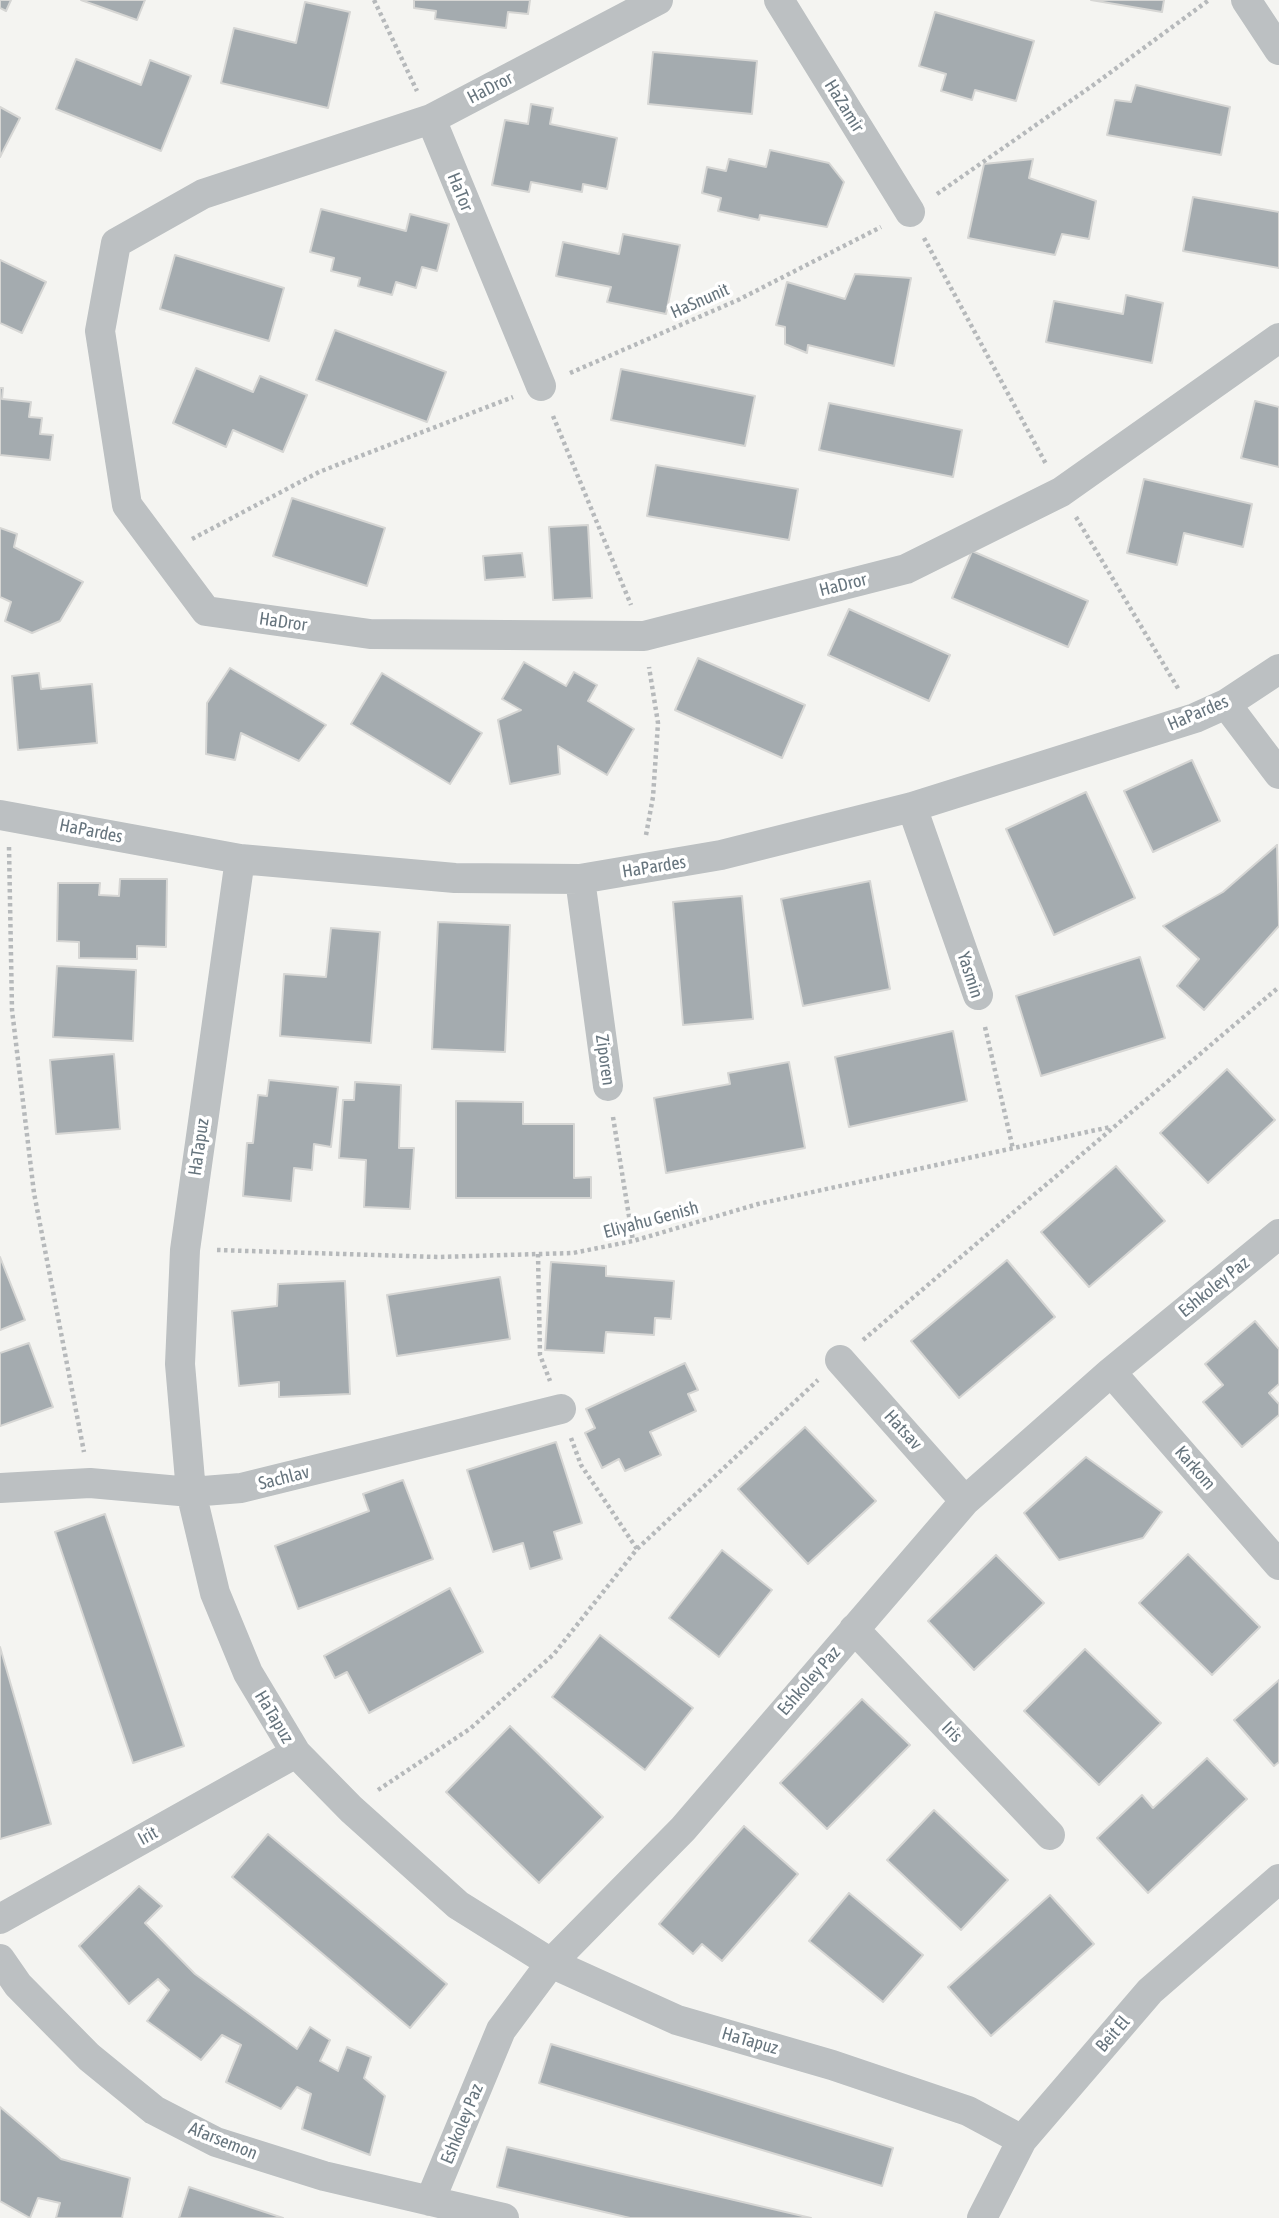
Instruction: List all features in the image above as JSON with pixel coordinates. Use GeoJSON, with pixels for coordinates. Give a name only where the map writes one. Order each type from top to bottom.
{"type":"FeatureCollection","features":[{"type":"Feature","properties":{"kind":"street","name":"HaDror"},"geometry":{"type":"LineString","coordinates":[[658,0],[629,18],[430,119],[203,194],[116,243],[100,331],[127,505],[206,611],[370,634],[644,636],[906,569],[1061,492],[1279,338]]}},
{"type":"Feature","properties":{"kind":"street","name":"HaZamir"},"geometry":{"type":"LineString","coordinates":[[779,0],[910,212]]}},
{"type":"Feature","properties":{"kind":"street"},"geometry":{"type":"LineString","coordinates":[[1246,0],[1279,50]]}},
{"type":"Feature","properties":{"kind":"street","name":"HaTor"},"geometry":{"type":"LineString","coordinates":[[430,119],[541,386]]}},
{"type":"Feature","properties":{"kind":"street","name":"HaPardes"},"geometry":{"type":"LineString","coordinates":[[4,815],[240,859],[455,878],[579,879],[720,855],[912,807],[1195,718],[1226,704],[1279,669]]}},
{"type":"Feature","properties":{"kind":"street"},"geometry":{"type":"LineString","coordinates":[[1226,704],[1279,774]]}},
{"type":"Feature","properties":{"kind":"street","name":"Yasmin"},"geometry":{"type":"LineString","coordinates":[[912,807],[978,995]]}},
{"type":"Feature","properties":{"kind":"street","name":"HaTapuz"},"geometry":{"type":"LineString","coordinates":[[240,859],[185,1250],[180,1364],[191,1492],[215,1593],[248,1673],[296,1753],[351,1809],[458,1905],[551,1964],[677,2020],[832,2065],[968,2111],[1022,2140]]}},
{"type":"Feature","properties":{"kind":"street","name":"Ziporen"},"geometry":{"type":"LineString","coordinates":[[579,879],[608,1086]]}},
{"type":"Feature","properties":{"kind":"street","name":"Eshkoley Paz"},"geometry":{"type":"LineString","coordinates":[[430,2201],[501,2030],[551,1964],[683,1829],[965,1501],[1111,1372],[1279,1234]]}},
{"type":"Feature","properties":{"kind":"street","name":"Hatsav"},"geometry":{"type":"LineString","coordinates":[[840,1360],[965,1501]]}},
{"type":"Feature","properties":{"kind":"street","name":"Karkom"},"geometry":{"type":"LineString","coordinates":[[1111,1372],[1279,1565]]}},
{"type":"Feature","properties":{"kind":"street","name":"Sachlav"},"geometry":{"type":"LineString","coordinates":[[0,1488],[90,1483],[191,1492],[242,1488],[561,1409]]}},
{"type":"Feature","properties":{"kind":"street","name":"Iris"},"geometry":{"type":"LineString","coordinates":[[854,1629],[1050,1835]]}},
{"type":"Feature","properties":{"kind":"street","name":"Irit"},"geometry":{"type":"LineString","coordinates":[[0,1919],[296,1753]]}},
{"type":"Feature","properties":{"kind":"street","name":"Beit El"},"geometry":{"type":"LineString","coordinates":[[982,2218],[1022,2140],[1150,1991],[1279,1879]]}},
{"type":"Feature","properties":{"kind":"street","name":"Afarsemon"},"geometry":{"type":"LineString","coordinates":[[0,1959],[18,1985],[89,2057],[154,2110],[216,2142],[324,2176],[504,2218]]}},
{"type":"Feature","properties":{"kind":"path"},"geometry":{"type":"LineString","coordinates":[[374,0],[430,119]]}},
{"type":"Feature","properties":{"kind":"path","name":"HaSnunit"},"geometry":{"type":"LineString","coordinates":[[163,555],[319,472],[541,386],[738,300],[910,212],[1093,86],[1209,0]]}},
{"type":"Feature","properties":{"kind":"path"},"geometry":{"type":"LineString","coordinates":[[4,815],[12,1010],[31,1167],[90,1483]]}},
{"type":"Feature","properties":{"kind":"path"},"geometry":{"type":"LineString","coordinates":[[351,1809],[471,1728],[554,1654],[637,1549],[840,1360],[1279,987]]}},
{"type":"Feature","properties":{"kind":"path","name":"Yasmin"},"geometry":{"type":"LineString","coordinates":[[978,995],[1013,1149]]}},
{"type":"Feature","properties":{"kind":"path","name":"Ziporen"},"geometry":{"type":"LineString","coordinates":[[608,1086],[633,1241]]}},
{"type":"Feature","properties":{"kind":"path","name":"Eliyahu Genish"},"geometry":{"type":"LineString","coordinates":[[185,1250],[451,1256],[573,1253],[633,1241],[758,1204],[1114,1127]]}},
{"type":"Feature","properties":{"kind":"building"},"geometry":{"type":"Polygon","coordinates":[[[0,0],[11,0],[6,11],[0,8],[0,0]]]}},
{"type":"Feature","properties":{"kind":"building"},"geometry":{"type":"Polygon","coordinates":[[[81,0],[145,0],[137,20],[81,0]]]}},
{"type":"Feature","properties":{"kind":"building"},"geometry":{"type":"Polygon","coordinates":[[[414,0],[530,0],[528,14],[508,12],[506,28],[435,19],[436,11],[414,8],[414,0]]]}},
{"type":"Feature","properties":{"kind":"building"},"geometry":{"type":"Polygon","coordinates":[[[1091,0],[1164,0],[1162,12],[1091,0]]]}},
{"type":"Feature","properties":{"kind":"building"},"geometry":{"type":"Polygon","coordinates":[[[305,2],[350,12],[328,108],[221,83],[234,28],[296,43],[305,2]]]}},
{"type":"Feature","properties":{"kind":"building"},"geometry":{"type":"Polygon","coordinates":[[[935,12],[1034,41],[1016,101],[975,90],[972,100],[941,91],[946,74],[919,66],[935,12]]]}},
{"type":"Feature","properties":{"kind":"building"},"geometry":{"type":"Polygon","coordinates":[[[653,52],[757,61],[752,114],[648,104],[653,52]]]}},
{"type":"Feature","properties":{"kind":"building"},"geometry":{"type":"Polygon","coordinates":[[[76,59],[141,85],[150,60],[191,76],[161,151],[56,109],[76,59]]]}},
{"type":"Feature","properties":{"kind":"building"},"geometry":{"type":"Polygon","coordinates":[[[1136,85],[1230,107],[1221,155],[1107,135],[1115,100],[1131,102],[1136,85]]]}},
{"type":"Feature","properties":{"kind":"building"},"geometry":{"type":"Polygon","coordinates":[[[531,104],[553,108],[550,124],[617,138],[607,189],[583,184],[582,192],[531,182],[529,192],[492,185],[505,120],[528,124],[531,104]]]}},
{"type":"Feature","properties":{"kind":"building"},"geometry":{"type":"Polygon","coordinates":[[[0,107],[20,118],[0,157],[0,107]]]}},
{"type":"Feature","properties":{"kind":"building"},"geometry":{"type":"Polygon","coordinates":[[[770,150],[829,163],[844,182],[827,227],[760,215],[759,220],[718,211],[721,198],[702,193],[707,167],[726,171],[729,159],[766,167],[770,150]]]}},
{"type":"Feature","properties":{"kind":"building"},"geometry":{"type":"Polygon","coordinates":[[[1033,159],[1029,178],[1096,201],[1089,239],[1062,234],[1055,255],[968,238],[984,164],[1033,159]]]}},
{"type":"Feature","properties":{"kind":"building"},"geometry":{"type":"Polygon","coordinates":[[[1193,197],[1279,212],[1279,268],[1183,251],[1193,197]]]}},
{"type":"Feature","properties":{"kind":"building"},"geometry":{"type":"Polygon","coordinates":[[[321,209],[406,231],[410,214],[449,224],[437,271],[422,267],[416,288],[396,282],[392,295],[358,286],[360,278],[331,271],[334,258],[310,252],[321,209]]]}},
{"type":"Feature","properties":{"kind":"building"},"geometry":{"type":"Polygon","coordinates":[[[623,234],[680,245],[666,314],[607,302],[611,287],[556,276],[563,242],[619,254],[623,234]]]}},
{"type":"Feature","properties":{"kind":"building"},"geometry":{"type":"Polygon","coordinates":[[[175,255],[284,288],[269,341],[160,309],[175,255]]]}},
{"type":"Feature","properties":{"kind":"building"},"geometry":{"type":"Polygon","coordinates":[[[0,260],[46,282],[22,333],[0,323],[0,260]]]}},
{"type":"Feature","properties":{"kind":"building"},"geometry":{"type":"Polygon","coordinates":[[[855,274],[911,278],[894,366],[808,345],[807,353],[785,344],[785,327],[776,325],[787,282],[845,299],[855,274]]]}},
{"type":"Feature","properties":{"kind":"building"},"geometry":{"type":"Polygon","coordinates":[[[1126,295],[1163,303],[1152,363],[1046,342],[1054,301],[1123,314],[1126,295]]]}},
{"type":"Feature","properties":{"kind":"building"},"geometry":{"type":"Polygon","coordinates":[[[335,330],[446,372],[427,422],[316,380],[335,330]]]}},
{"type":"Feature","properties":{"kind":"building"},"geometry":{"type":"Polygon","coordinates":[[[196,368],[253,392],[260,376],[307,395],[283,452],[233,430],[226,447],[173,423],[196,368]]]}},
{"type":"Feature","properties":{"kind":"building"},"geometry":{"type":"Polygon","coordinates":[[[621,369],[755,396],[745,446],[611,420],[621,369]]]}},
{"type":"Feature","properties":{"kind":"building"},"geometry":{"type":"Polygon","coordinates":[[[0,388],[3,388],[2,399],[31,402],[29,417],[42,418],[40,434],[53,435],[50,460],[0,455],[0,388]]]}},
{"type":"Feature","properties":{"kind":"building"},"geometry":{"type":"Polygon","coordinates":[[[1255,401],[1279,407],[1279,467],[1241,458],[1255,401]]]}},
{"type":"Feature","properties":{"kind":"building"},"geometry":{"type":"Polygon","coordinates":[[[829,403],[962,430],[953,477],[819,450],[829,403]]]}},
{"type":"Feature","properties":{"kind":"building"},"geometry":{"type":"Polygon","coordinates":[[[656,465],[798,489],[789,540],[647,516],[656,465]]]}},
{"type":"Feature","properties":{"kind":"building"},"geometry":{"type":"Polygon","coordinates":[[[1144,479],[1252,504],[1243,547],[1184,533],[1177,565],[1127,553],[1144,479]]]}},
{"type":"Feature","properties":{"kind":"building"},"geometry":{"type":"Polygon","coordinates":[[[292,498],[385,528],[367,586],[273,556],[292,498]]]}},
{"type":"Feature","properties":{"kind":"building"},"geometry":{"type":"Polygon","coordinates":[[[588,525],[592,598],[553,600],[549,527],[588,525]]]}},
{"type":"Feature","properties":{"kind":"building"},"geometry":{"type":"Polygon","coordinates":[[[0,528],[17,534],[14,547],[83,582],[60,621],[32,633],[5,621],[11,602],[0,597],[0,528]]]}},
{"type":"Feature","properties":{"kind":"building"},"geometry":{"type":"Polygon","coordinates":[[[972,551],[1088,601],[1068,647],[952,598],[972,551]]]}},
{"type":"Feature","properties":{"kind":"building"},"geometry":{"type":"Polygon","coordinates":[[[522,553],[525,577],[485,580],[483,556],[522,553]]]}},
{"type":"Feature","properties":{"kind":"building"},"geometry":{"type":"Polygon","coordinates":[[[849,609],[950,655],[929,701],[828,655],[849,609]]]}},
{"type":"Feature","properties":{"kind":"building"},"geometry":{"type":"Polygon","coordinates":[[[698,658],[805,705],[782,758],[675,710],[698,658]]]}},
{"type":"Feature","properties":{"kind":"building"},"geometry":{"type":"Polygon","coordinates":[[[524,662],[566,686],[574,672],[597,685],[588,701],[634,729],[607,775],[558,746],[560,774],[510,784],[498,720],[521,710],[502,699],[524,662]]]}},
{"type":"Feature","properties":{"kind":"building"},"geometry":{"type":"Polygon","coordinates":[[[230,668],[326,725],[299,761],[241,733],[235,760],[206,754],[207,703],[230,668]]]}},
{"type":"Feature","properties":{"kind":"building"},"geometry":{"type":"Polygon","coordinates":[[[39,673],[41,689],[92,684],[97,743],[18,750],[12,676],[39,673]]]}},
{"type":"Feature","properties":{"kind":"building"},"geometry":{"type":"Polygon","coordinates":[[[382,673],[482,733],[450,784],[351,724],[382,673]]]}},
{"type":"Feature","properties":{"kind":"building"},"geometry":{"type":"Polygon","coordinates":[[[1192,760],[1220,821],[1153,852],[1124,791],[1192,760]]]}},
{"type":"Feature","properties":{"kind":"building"},"geometry":{"type":"Polygon","coordinates":[[[1086,792],[1135,898],[1054,935],[1006,829],[1086,792]]]}},
{"type":"Feature","properties":{"kind":"building"},"geometry":{"type":"Polygon","coordinates":[[[1277,845],[1279,926],[1204,1010],[1177,986],[1199,959],[1163,926],[1223,892],[1277,845]]]}},
{"type":"Feature","properties":{"kind":"building"},"geometry":{"type":"Polygon","coordinates":[[[120,879],[167,879],[166,947],[137,946],[137,959],[79,958],[79,942],[57,941],[58,883],[100,883],[99,895],[119,896],[120,879]]]}},
{"type":"Feature","properties":{"kind":"building"},"geometry":{"type":"Polygon","coordinates":[[[870,881],[890,989],[803,1006],[781,899],[870,881]]]}},
{"type":"Feature","properties":{"kind":"building"},"geometry":{"type":"Polygon","coordinates":[[[742,896],[753,1019],[683,1025],[673,902],[742,896]]]}},
{"type":"Feature","properties":{"kind":"building"},"geometry":{"type":"Polygon","coordinates":[[[438,922],[510,925],[505,1052],[432,1049],[438,922]]]}},
{"type":"Feature","properties":{"kind":"building"},"geometry":{"type":"Polygon","coordinates":[[[331,928],[380,932],[371,1043],[280,1036],[284,974],[326,977],[331,928]]]}},
{"type":"Feature","properties":{"kind":"building"},"geometry":{"type":"Polygon","coordinates":[[[1140,957],[1165,1038],[1041,1076],[1016,996],[1140,957]]]}},
{"type":"Feature","properties":{"kind":"building"},"geometry":{"type":"Polygon","coordinates":[[[57,966],[136,970],[133,1041],[53,1037],[57,966]]]}},
{"type":"Feature","properties":{"kind":"building"},"geometry":{"type":"Polygon","coordinates":[[[953,1031],[967,1101],[849,1127],[835,1057],[953,1031]]]}},
{"type":"Feature","properties":{"kind":"building"},"geometry":{"type":"Polygon","coordinates":[[[114,1054],[120,1129],[56,1134],[50,1060],[114,1054]]]}},
{"type":"Feature","properties":{"kind":"building"},"geometry":{"type":"Polygon","coordinates":[[[789,1062],[805,1148],[666,1173],[654,1098],[730,1084],[728,1073],[789,1062]]]}},
{"type":"Feature","properties":{"kind":"building"},"geometry":{"type":"Polygon","coordinates":[[[1227,1069],[1275,1120],[1208,1183],[1160,1133],[1227,1069]]]}},
{"type":"Feature","properties":{"kind":"building"},"geometry":{"type":"Polygon","coordinates":[[[269,1080],[338,1087],[331,1147],[314,1144],[312,1170],[294,1168],[291,1201],[243,1196],[247,1143],[253,1143],[258,1095],[267,1096],[269,1080]]]}},
{"type":"Feature","properties":{"kind":"building"},"geometry":{"type":"Polygon","coordinates":[[[355,1082],[401,1085],[399,1148],[414,1148],[410,1209],[364,1207],[366,1160],[339,1158],[343,1100],[354,1100],[355,1082]]]}},
{"type":"Feature","properties":{"kind":"building"},"geometry":{"type":"Polygon","coordinates":[[[456,1101],[523,1102],[523,1124],[574,1124],[574,1178],[591,1177],[591,1198],[456,1198],[456,1101]]]}},
{"type":"Feature","properties":{"kind":"building"},"geometry":{"type":"Polygon","coordinates":[[[1116,1166],[1165,1221],[1089,1287],[1041,1232],[1116,1166]]]}},
{"type":"Feature","properties":{"kind":"building"},"geometry":{"type":"Polygon","coordinates":[[[0,1257],[25,1320],[0,1330],[0,1257]]]}},
{"type":"Feature","properties":{"kind":"building"},"geometry":{"type":"Polygon","coordinates":[[[1007,1260],[1055,1317],[959,1398],[911,1341],[1007,1260]]]}},
{"type":"Feature","properties":{"kind":"building"},"geometry":{"type":"Polygon","coordinates":[[[551,1262],[606,1266],[606,1276],[674,1281],[671,1319],[655,1318],[654,1335],[606,1332],[604,1353],[545,1350],[551,1262]]]}},
{"type":"Feature","properties":{"kind":"building"},"geometry":{"type":"Polygon","coordinates":[[[500,1277],[510,1339],[397,1356],[387,1295],[500,1277]]]}},
{"type":"Feature","properties":{"kind":"building"},"geometry":{"type":"Polygon","coordinates":[[[345,1281],[350,1394],[279,1397],[279,1382],[239,1386],[232,1311],[277,1306],[278,1284],[345,1281]]]}},
{"type":"Feature","properties":{"kind":"building"},"geometry":{"type":"Polygon","coordinates":[[[1255,1321],[1279,1349],[1279,1384],[1269,1393],[1279,1404],[1279,1415],[1242,1447],[1203,1402],[1223,1385],[1205,1364],[1255,1321]]]}},
{"type":"Feature","properties":{"kind":"building"},"geometry":{"type":"Polygon","coordinates":[[[29,1343],[53,1407],[0,1426],[0,1353],[29,1343]]]}},
{"type":"Feature","properties":{"kind":"building"},"geometry":{"type":"Polygon","coordinates":[[[685,1363],[698,1390],[688,1394],[696,1411],[650,1432],[661,1455],[625,1471],[619,1459],[602,1468],[585,1433],[595,1428],[586,1409],[685,1363]]]}},
{"type":"Feature","properties":{"kind":"building"},"geometry":{"type":"Polygon","coordinates":[[[805,1427],[876,1501],[808,1564],[738,1489],[805,1427]]]}},
{"type":"Feature","properties":{"kind":"building"},"geometry":{"type":"Polygon","coordinates":[[[556,1442],[582,1523],[554,1532],[562,1559],[530,1569],[523,1543],[493,1552],[467,1470],[556,1442]]]}},
{"type":"Feature","properties":{"kind":"building"},"geometry":{"type":"Polygon","coordinates":[[[1086,1457],[1162,1512],[1143,1538],[1059,1560],[1024,1513],[1086,1457]]]}},
{"type":"Feature","properties":{"kind":"building"},"geometry":{"type":"Polygon","coordinates":[[[403,1480],[433,1559],[298,1609],[275,1546],[369,1511],[363,1494],[403,1480]]]}},
{"type":"Feature","properties":{"kind":"building"},"geometry":{"type":"Polygon","coordinates":[[[105,1514],[184,1746],[133,1763],[55,1532],[105,1514]]]}},
{"type":"Feature","properties":{"kind":"building"},"geometry":{"type":"Polygon","coordinates":[[[722,1550],[772,1590],[719,1657],[669,1618],[722,1550]]]}},
{"type":"Feature","properties":{"kind":"building"},"geometry":{"type":"Polygon","coordinates":[[[1188,1554],[1260,1627],[1212,1675],[1139,1603],[1188,1554]]]}},
{"type":"Feature","properties":{"kind":"building"},"geometry":{"type":"Polygon","coordinates":[[[996,1555],[1044,1603],[974,1670],[928,1621],[996,1555]]]}},
{"type":"Feature","properties":{"kind":"building"},"geometry":{"type":"Polygon","coordinates":[[[450,1588],[483,1652],[369,1713],[347,1672],[335,1678],[324,1656],[450,1588]]]}},
{"type":"Feature","properties":{"kind":"building"},"geometry":{"type":"Polygon","coordinates":[[[600,1635],[693,1708],[645,1770],[552,1697],[600,1635]]]}},
{"type":"Feature","properties":{"kind":"building"},"geometry":{"type":"Polygon","coordinates":[[[0,1647],[51,1824],[0,1839],[0,1647]]]}},
{"type":"Feature","properties":{"kind":"building"},"geometry":{"type":"Polygon","coordinates":[[[1085,1649],[1161,1723],[1099,1785],[1024,1711],[1085,1649]]]}},
{"type":"Feature","properties":{"kind":"building"},"geometry":{"type":"Polygon","coordinates":[[[1279,1680],[1279,1762],[1274,1766],[1234,1720],[1279,1680]]]}},
{"type":"Feature","properties":{"kind":"building"},"geometry":{"type":"Polygon","coordinates":[[[862,1699],[910,1745],[827,1829],[780,1783],[862,1699]]]}},
{"type":"Feature","properties":{"kind":"building"},"geometry":{"type":"Polygon","coordinates":[[[510,1726],[603,1817],[539,1883],[446,1792],[510,1726]]]}},
{"type":"Feature","properties":{"kind":"building"},"geometry":{"type":"Polygon","coordinates":[[[1207,1758],[1247,1799],[1148,1893],[1097,1838],[1142,1795],[1153,1808],[1207,1758]]]}},
{"type":"Feature","properties":{"kind":"building"},"geometry":{"type":"Polygon","coordinates":[[[934,1810],[1008,1880],[961,1930],[887,1860],[934,1810]]]}},
{"type":"Feature","properties":{"kind":"building"},"geometry":{"type":"Polygon","coordinates":[[[744,1826],[798,1874],[722,1961],[702,1944],[693,1954],[659,1924],[744,1826]]]}},
{"type":"Feature","properties":{"kind":"building"},"geometry":{"type":"Polygon","coordinates":[[[268,1834],[447,1984],[410,2028],[232,1877],[268,1834]]]}},
{"type":"Feature","properties":{"kind":"building"},"geometry":{"type":"Polygon","coordinates":[[[139,1886],[162,1906],[145,1923],[195,1974],[297,2049],[310,2027],[330,2040],[320,2061],[338,2071],[347,2047],[371,2057],[364,2078],[385,2096],[370,2155],[302,2129],[311,2094],[297,2087],[281,2109],[226,2082],[241,2045],[222,2035],[201,2060],[147,2021],[169,1990],[158,1979],[129,2004],[79,1946],[139,1886]]]}},
{"type":"Feature","properties":{"kind":"building"},"geometry":{"type":"Polygon","coordinates":[[[849,1893],[923,1955],[883,2002],[809,1941],[849,1893]]]}},
{"type":"Feature","properties":{"kind":"building"},"geometry":{"type":"Polygon","coordinates":[[[1050,1895],[1094,1944],[991,2036],[948,1987],[1050,1895]]]}},
{"type":"Feature","properties":{"kind":"building"},"geometry":{"type":"Polygon","coordinates":[[[551,2044],[893,2148],[882,2186],[539,2083],[551,2044]]]}},
{"type":"Feature","properties":{"kind":"building"},"geometry":{"type":"Polygon","coordinates":[[[0,2107],[61,2159],[130,2178],[122,2218],[56,2218],[60,2203],[38,2198],[30,2218],[0,2201],[0,2107]]]}},
{"type":"Feature","properties":{"kind":"building"},"geometry":{"type":"Polygon","coordinates":[[[507,2147],[811,2218],[630,2218],[497,2187],[507,2147]]]}},
{"type":"Feature","properties":{"kind":"building"},"geometry":{"type":"Polygon","coordinates":[[[189,2187],[283,2218],[179,2218],[189,2187]]]}}]}
